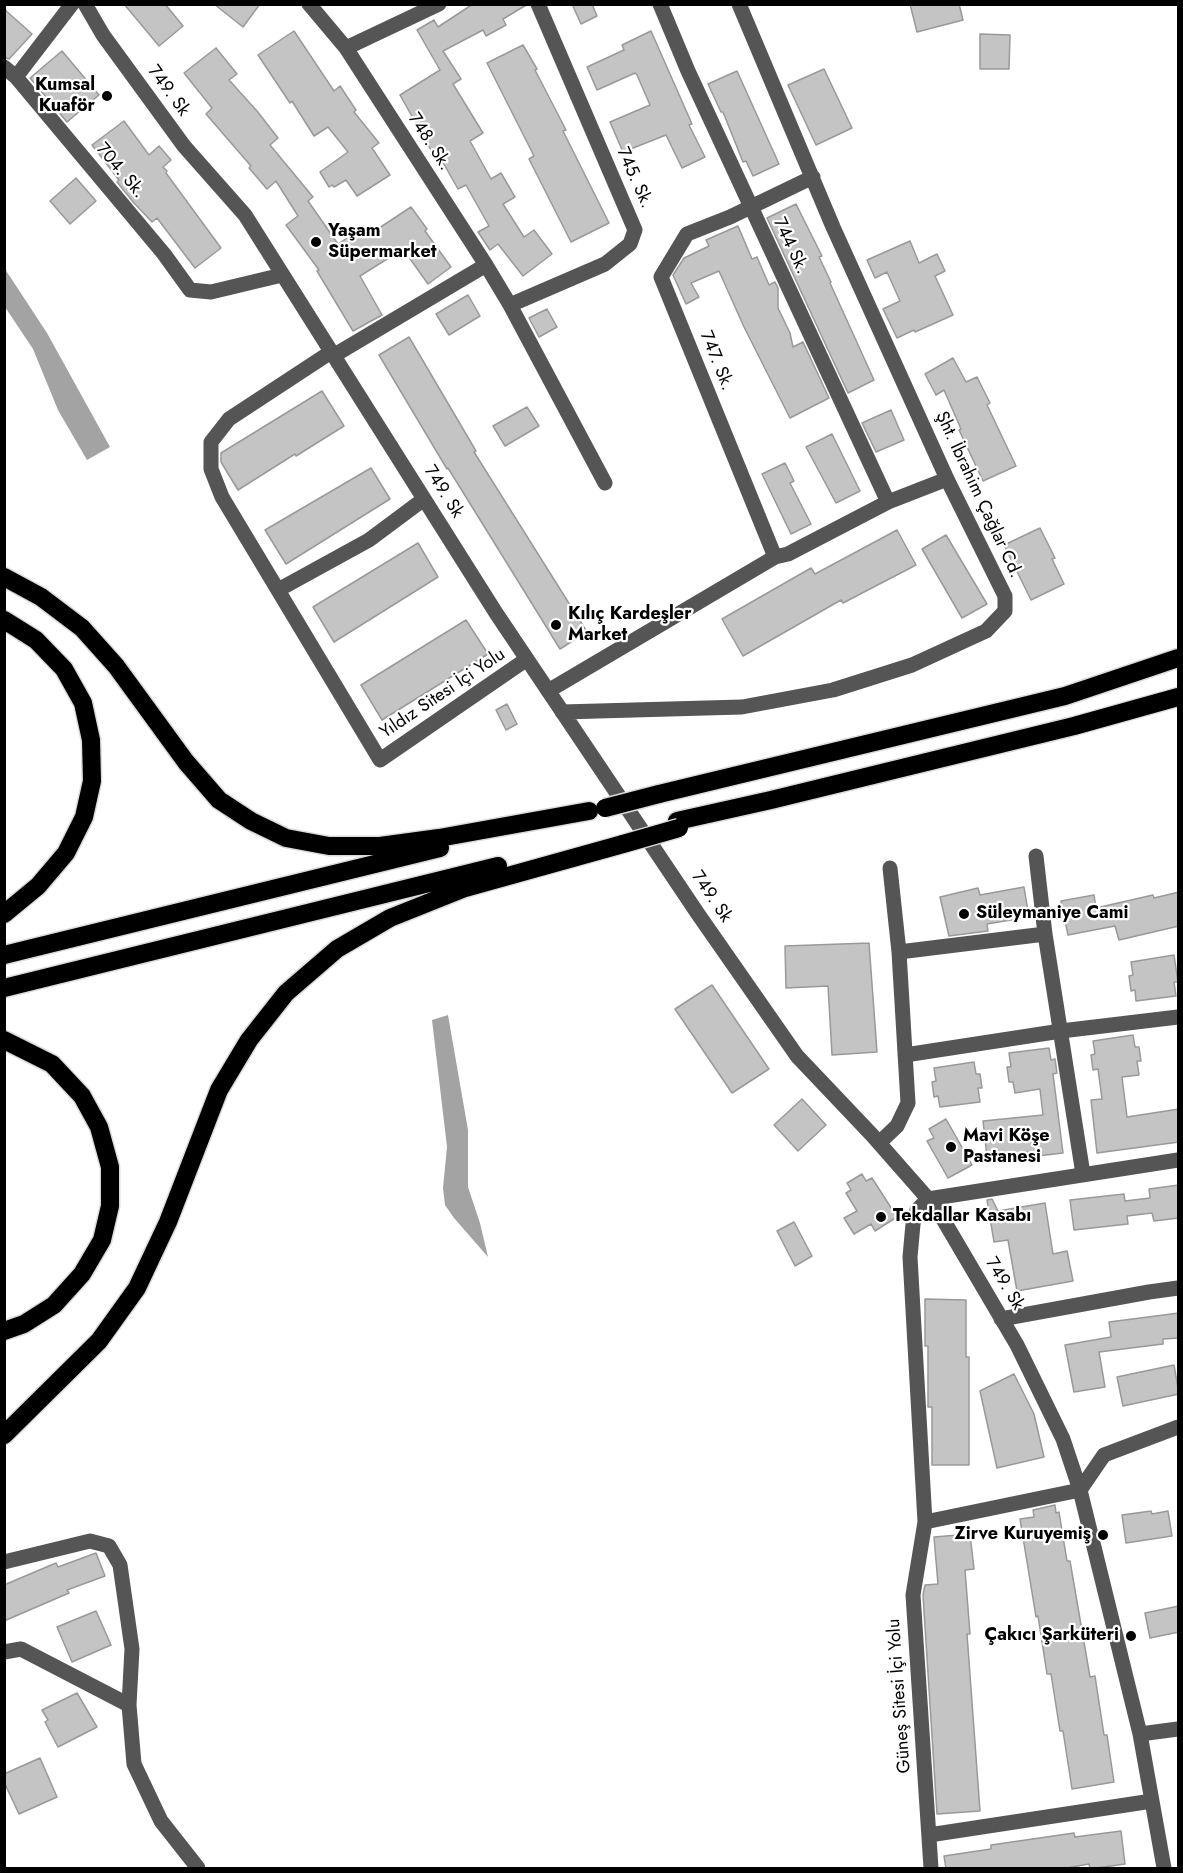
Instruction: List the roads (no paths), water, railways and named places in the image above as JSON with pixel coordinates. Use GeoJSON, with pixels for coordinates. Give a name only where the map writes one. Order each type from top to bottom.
{"type":"FeatureCollection","features":[{"type":"Feature","properties":{"kind":"highway"},"geometry":{"type":"LineString","coordinates":[[4,577],[41,597],[82,628],[116,666],[186,762],[219,800],[251,821],[286,838],[329,846],[380,846],[439,838],[597,809]]}},
{"type":"Feature","properties":{"kind":"highway"},"geometry":{"type":"LineString","coordinates":[[4,620],[36,640],[64,669],[82,703],[91,740],[92,781],[84,817],[66,853],[38,886],[4,914]]}},
{"type":"Feature","properties":{"kind":"highway"},"geometry":{"type":"LineString","coordinates":[[4,955],[1065,696],[1179,658]]}},
{"type":"Feature","properties":{"kind":"highway"},"geometry":{"type":"LineString","coordinates":[[4,988],[622,840],[771,800],[1074,726],[1179,697]]}},
{"type":"Feature","properties":{"kind":"highway"},"geometry":{"type":"LineString","coordinates":[[4,1435],[99,1341],[136,1288],[168,1222],[219,1090],[249,1040],[286,993],[337,949],[390,918],[465,888],[622,840]]}},
{"type":"Feature","properties":{"kind":"highway"},"geometry":{"type":"LineString","coordinates":[[4,1040],[52,1064],[82,1096],[99,1127],[110,1167],[110,1206],[102,1240],[82,1274],[54,1305],[24,1324],[4,1331]]}},
{"type":"Feature","properties":{"kind":"street","name":"704. Sk."},"geometry":{"type":"LineString","coordinates":[[72,4],[10,72],[164,254],[190,290],[211,292],[282,275]]}},
{"type":"Feature","properties":{"kind":"street","name":"749. Sk"},"geometry":{"type":"LineString","coordinates":[[85,4],[103,36],[184,146],[244,215],[548,691],[797,1056],[937,1209],[1017,1345],[1063,1439],[1080,1490],[1140,1734],[1164,1869]]}},
{"type":"Feature","properties":{"kind":"street","name":"748. Sk."},"geometry":{"type":"LineString","coordinates":[[309,4],[346,48],[486,265],[510,304],[605,483]]}},
{"type":"Feature","properties":{"kind":"street"},"geometry":{"type":"LineString","coordinates":[[346,48],[439,4]]}},
{"type":"Feature","properties":{"kind":"street","name":"745. Sk."},"geometry":{"type":"LineString","coordinates":[[510,304],[604,264],[630,244],[635,230],[538,4]]}},
{"type":"Feature","properties":{"kind":"street","name":"744 Sk."},"geometry":{"type":"LineString","coordinates":[[660,4],[750,207],[888,502]]}},
{"type":"Feature","properties":{"kind":"street","name":"Şht. İbrahim Çağlar Cd."},"geometry":{"type":"LineString","coordinates":[[562,712],[742,707],[833,690],[912,665],[986,631],[1005,611],[1005,596],[947,478],[739,4]]}},
{"type":"Feature","properties":{"kind":"street"},"geometry":{"type":"LineString","coordinates":[[750,207],[813,177]]}},
{"type":"Feature","properties":{"kind":"street","name":"747. Sk."},"geometry":{"type":"LineString","coordinates":[[750,207],[687,234],[661,277],[781,555]]}},
{"type":"Feature","properties":{"kind":"street"},"geometry":{"type":"LineString","coordinates":[[424,499],[369,540],[278,590],[222,497],[211,469],[211,442],[229,419],[332,354],[486,265]]}},
{"type":"Feature","properties":{"kind":"street"},"geometry":{"type":"LineString","coordinates":[[548,691],[781,555],[888,502],[947,478]]}},
{"type":"Feature","properties":{"kind":"street","name":"Yıldız Sitesi İçi Yolu"},"geometry":{"type":"LineString","coordinates":[[278,590],[380,760],[527,659]]}},
{"type":"Feature","properties":{"kind":"street"},"geometry":{"type":"LineString","coordinates":[[1036,856],[1045,934],[1083,1174]]}},
{"type":"Feature","properties":{"kind":"street"},"geometry":{"type":"LineString","coordinates":[[879,1143],[897,1126],[908,1103],[899,952],[890,868]]}},
{"type":"Feature","properties":{"kind":"street"},"geometry":{"type":"LineString","coordinates":[[899,952],[1045,934]]}},
{"type":"Feature","properties":{"kind":"street"},"geometry":{"type":"LineString","coordinates":[[905,1055],[1061,1031],[1179,1017]]}},
{"type":"Feature","properties":{"kind":"street"},"geometry":{"type":"LineString","coordinates":[[928,1200],[1179,1160]]}},
{"type":"Feature","properties":{"kind":"street","name":"Güneş Sitesi İçi Yolu"},"geometry":{"type":"LineString","coordinates":[[928,1200],[917,1210],[913,1224],[910,1257],[925,1522],[913,1595],[931,1869]]}},
{"type":"Feature","properties":{"kind":"street"},"geometry":{"type":"LineString","coordinates":[[1001,1319],[1179,1288]]}},
{"type":"Feature","properties":{"kind":"street"},"geometry":{"type":"LineString","coordinates":[[925,1522],[1080,1490],[1104,1455],[1179,1427]]}},
{"type":"Feature","properties":{"kind":"street"},"geometry":{"type":"LineString","coordinates":[[4,1562],[90,1541],[109,1546],[120,1565],[132,1649],[129,1705],[134,1764],[161,1821],[198,1869]]}},
{"type":"Feature","properties":{"kind":"street"},"geometry":{"type":"LineString","coordinates":[[4,1652],[21,1649],[129,1705]]}},
{"type":"Feature","properties":{"kind":"street"},"geometry":{"type":"LineString","coordinates":[[1140,1734],[1179,1729]]}},
{"type":"Feature","properties":{"kind":"street"},"geometry":{"type":"LineString","coordinates":[[928,1835],[1152,1801]]}},
{"type":"Feature","properties":{"kind":"place","name":"Kumsal Kuaför"},"geometry":{"type":"Point","coordinates":[107,96]}},
{"type":"Feature","properties":{"kind":"place","name":"Yaşam Süpermarket"},"geometry":{"type":"Point","coordinates":[316,242]}},
{"type":"Feature","properties":{"kind":"place","name":"Kılıç Kardeşler Market"},"geometry":{"type":"Point","coordinates":[556,625]}},
{"type":"Feature","properties":{"kind":"place","name":"Süleymaniye Cami"},"geometry":{"type":"Point","coordinates":[964,914]}},
{"type":"Feature","properties":{"kind":"place","name":"Mavi Köşe Pastanesi"},"geometry":{"type":"Point","coordinates":[951,1147]}},
{"type":"Feature","properties":{"kind":"place","name":"Tekdallar Kasabı"},"geometry":{"type":"Point","coordinates":[881,1217]}},
{"type":"Feature","properties":{"kind":"place","name":"Zirve Kuruyemiş"},"geometry":{"type":"Point","coordinates":[1103,1535]}},
{"type":"Feature","properties":{"kind":"place","name":"Çakıcı Şarküteri"},"geometry":{"type":"Point","coordinates":[1131,1636]}}]}
